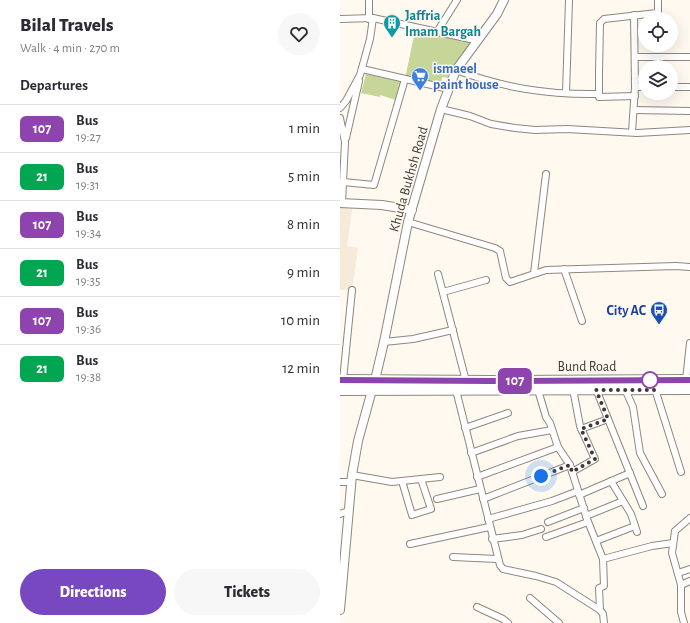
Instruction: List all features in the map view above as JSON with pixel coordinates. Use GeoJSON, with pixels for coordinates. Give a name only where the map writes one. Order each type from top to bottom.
{"type":"FeatureCollection","features":[{"type":"Feature","properties":{"kind":"main road","name":"Bund Road"},"geometry":{"type":"LineString","coordinates":[[373,385],[466,381],[688,380]]}},
{"type":"Feature","properties":{"kind":"main road","name":"Bund Road"},"geometry":{"type":"LineString","coordinates":[[341,384],[456,390],[690,389]]}},
{"type":"Feature","properties":{"kind":"street"},"geometry":{"type":"LineString","coordinates":[[369,0],[371,19],[370,40],[345,142],[341,203],[382,205],[412,210]]}},
{"type":"Feature","properties":{"kind":"street"},"geometry":{"type":"LineString","coordinates":[[438,32],[457,0]]}},
{"type":"Feature","properties":{"kind":"street","name":"Khuda Bukhsh Road"},"geometry":{"type":"LineString","coordinates":[[340,610],[344,512],[358,442],[384,342],[408,222],[441,109],[456,70],[497,14],[504,0]]}},
{"type":"Feature","properties":{"kind":"street"},"geometry":{"type":"LineString","coordinates":[[566,93],[569,0]]}},
{"type":"Feature","properties":{"kind":"street"},"geometry":{"type":"LineString","coordinates":[[599,94],[598,74],[600,23],[604,19],[657,13],[658,0]]}},
{"type":"Feature","properties":{"kind":"street"},"geometry":{"type":"LineString","coordinates":[[632,132],[635,96],[634,15]]}},
{"type":"Feature","properties":{"kind":"street"},"geometry":{"type":"LineString","coordinates":[[340,19],[371,19],[475,40]]}},
{"type":"Feature","properties":{"kind":"street"},"geometry":{"type":"LineString","coordinates":[[635,57],[690,57]]}},
{"type":"Feature","properties":{"kind":"street"},"geometry":{"type":"LineString","coordinates":[[456,70],[484,81],[554,94],[599,94],[599,97],[635,96]]}},
{"type":"Feature","properties":{"kind":"street"},"geometry":{"type":"LineString","coordinates":[[361,72],[404,79],[448,90]]}},
{"type":"Feature","properties":{"kind":"street"},"geometry":{"type":"LineString","coordinates":[[340,108],[346,101],[361,72]]}},
{"type":"Feature","properties":{"kind":"street"},"geometry":{"type":"LineString","coordinates":[[342,182],[374,185],[404,79]]}},
{"type":"Feature","properties":{"kind":"street"},"geometry":{"type":"LineString","coordinates":[[678,87],[690,87]]}},
{"type":"Feature","properties":{"kind":"street"},"geometry":{"type":"LineString","coordinates":[[441,109],[470,116],[491,124],[535,130],[567,129],[632,132],[690,130]]}},
{"type":"Feature","properties":{"kind":"street"},"geometry":{"type":"LineString","coordinates":[[634,110],[690,112]]}},
{"type":"Feature","properties":{"kind":"street"},"geometry":{"type":"LineString","coordinates":[[340,118],[345,142]]}},
{"type":"Feature","properties":{"kind":"street"},"geometry":{"type":"LineString","coordinates":[[534,273],[546,174]]}},
{"type":"Feature","properties":{"kind":"street"},"geometry":{"type":"LineString","coordinates":[[408,222],[495,248],[500,251],[506,278],[510,282],[523,279],[534,273],[546,270],[676,266],[690,267]]}},
{"type":"Feature","properties":{"kind":"street"},"geometry":{"type":"LineString","coordinates":[[564,269],[582,321]]}},
{"type":"Feature","properties":{"kind":"street"},"geometry":{"type":"LineString","coordinates":[[438,274],[466,381]]}},
{"type":"Feature","properties":{"kind":"street"},"geometry":{"type":"LineString","coordinates":[[443,292],[486,280]]}},
{"type":"Feature","properties":{"kind":"street"},"geometry":{"type":"LineString","coordinates":[[341,384],[352,290]]}},
{"type":"Feature","properties":{"kind":"street"},"geometry":{"type":"LineString","coordinates":[[384,342],[412,339],[453,330]]}},
{"type":"Feature","properties":{"kind":"street"},"geometry":{"type":"LineString","coordinates":[[688,380],[690,343]]}},
{"type":"Feature","properties":{"kind":"street"},"geometry":{"type":"LineString","coordinates":[[625,389],[633,407],[640,453],[662,494]]}},
{"type":"Feature","properties":{"kind":"street"},"geometry":{"type":"LineString","coordinates":[[456,390],[492,539],[500,565],[503,569],[556,582],[600,610],[603,614],[604,623]]}},
{"type":"Feature","properties":{"kind":"street"},"geometry":{"type":"LineString","coordinates":[[538,390],[546,417],[558,447],[571,468],[587,519],[603,559],[604,586],[599,588],[600,610]]}},
{"type":"Feature","properties":{"kind":"street"},"geometry":{"type":"LineString","coordinates":[[483,499],[595,459],[581,429],[573,390]]}},
{"type":"Feature","properties":{"kind":"street"},"geometry":{"type":"LineString","coordinates":[[596,390],[644,506]]}},
{"type":"Feature","properties":{"kind":"street"},"geometry":{"type":"LineString","coordinates":[[655,390],[681,472]]}},
{"type":"Feature","properties":{"kind":"street"},"geometry":{"type":"LineString","coordinates":[[465,428],[508,413]]}},
{"type":"Feature","properties":{"kind":"street"},"geometry":{"type":"LineString","coordinates":[[581,429],[608,419]]}},
{"type":"Feature","properties":{"kind":"street"},"geometry":{"type":"LineString","coordinates":[[472,453],[518,436],[552,430]]}},
{"type":"Feature","properties":{"kind":"street"},"geometry":{"type":"LineString","coordinates":[[478,477],[558,447]]}},
{"type":"Feature","properties":{"kind":"street"},"geometry":{"type":"LineString","coordinates":[[488,518],[579,493],[630,474]]}},
{"type":"Feature","properties":{"kind":"street"},"geometry":{"type":"LineString","coordinates":[[340,482],[352,478],[392,482],[440,477]]}},
{"type":"Feature","properties":{"kind":"street"},"geometry":{"type":"LineString","coordinates":[[402,481],[412,515],[431,508],[420,479]]}},
{"type":"Feature","properties":{"kind":"street"},"geometry":{"type":"LineString","coordinates":[[596,541],[636,529],[631,514],[611,481]]}},
{"type":"Feature","properties":{"kind":"street"},"geometry":{"type":"LineString","coordinates":[[437,499],[480,488]]}},
{"type":"Feature","properties":{"kind":"street"},"geometry":{"type":"LineString","coordinates":[[546,537],[623,501]]}},
{"type":"Feature","properties":{"kind":"street"},"geometry":{"type":"LineString","coordinates":[[548,522],[584,508]]}},
{"type":"Feature","properties":{"kind":"street"},"geometry":{"type":"LineString","coordinates":[[684,623],[681,585],[672,553],[676,531],[690,518]]}},
{"type":"Feature","properties":{"kind":"street"},"geometry":{"type":"LineString","coordinates":[[410,544],[490,527]]}},
{"type":"Feature","properties":{"kind":"street"},"geometry":{"type":"LineString","coordinates":[[492,539],[541,529]]}},
{"type":"Feature","properties":{"kind":"street"},"geometry":{"type":"LineString","coordinates":[[603,559],[652,546],[674,543]]}},
{"type":"Feature","properties":{"kind":"street"},"geometry":{"type":"LineString","coordinates":[[453,556],[497,558]]}},
{"type":"Feature","properties":{"kind":"street"},"geometry":{"type":"LineString","coordinates":[[678,573],[690,569]]}},
{"type":"Feature","properties":{"kind":"street"},"geometry":{"type":"LineString","coordinates":[[681,585],[690,581]]}},
{"type":"Feature","properties":{"kind":"street"},"geometry":{"type":"LineString","coordinates":[[530,598],[560,623]]}},
{"type":"Feature","properties":{"kind":"street"},"geometry":{"type":"LineString","coordinates":[[477,607],[503,619],[508,623]]}},
{"type":"Feature","properties":{"kind":"shaded area"},"geometry":{"type":"Polygon","coordinates":[[[340,203],[353,203],[347,246],[358,248],[352,290],[340,290],[340,203]]]}},
{"type":"Feature","properties":{"kind":"green space"},"geometry":{"type":"Polygon","coordinates":[[[415,31],[475,43],[456,70],[450,69],[448,78],[442,77],[441,85],[405,79],[415,31]]]}},
{"type":"Feature","properties":{"kind":"green space"},"geometry":{"type":"Polygon","coordinates":[[[366,74],[401,82],[396,100],[380,95],[380,97],[361,93],[366,74]]]}},
{"type":"Feature","properties":{"kind":"bus line","name":"107"},"geometry":{"type":"LineString","coordinates":[[340,380],[690,380]]}},
{"type":"Feature","properties":{"kind":"place","name":"Jaffria Imam Bargah"},"geometry":{"type":"Point","coordinates":[392,38]}},
{"type":"Feature","properties":{"kind":"place","name":"ismaeel paint house"},"geometry":{"type":"Point","coordinates":[420,91]}},
{"type":"Feature","properties":{"kind":"place","name":"City AC"},"geometry":{"type":"Point","coordinates":[659,325]}},
{"type":"Feature","properties":{"kind":"route"},"geometry":{"type":"LineString","coordinates":[[541,476],[570,465],[572,472],[595,459],[581,429],[608,419],[596,390],[655,390],[650,380]]}}]}
